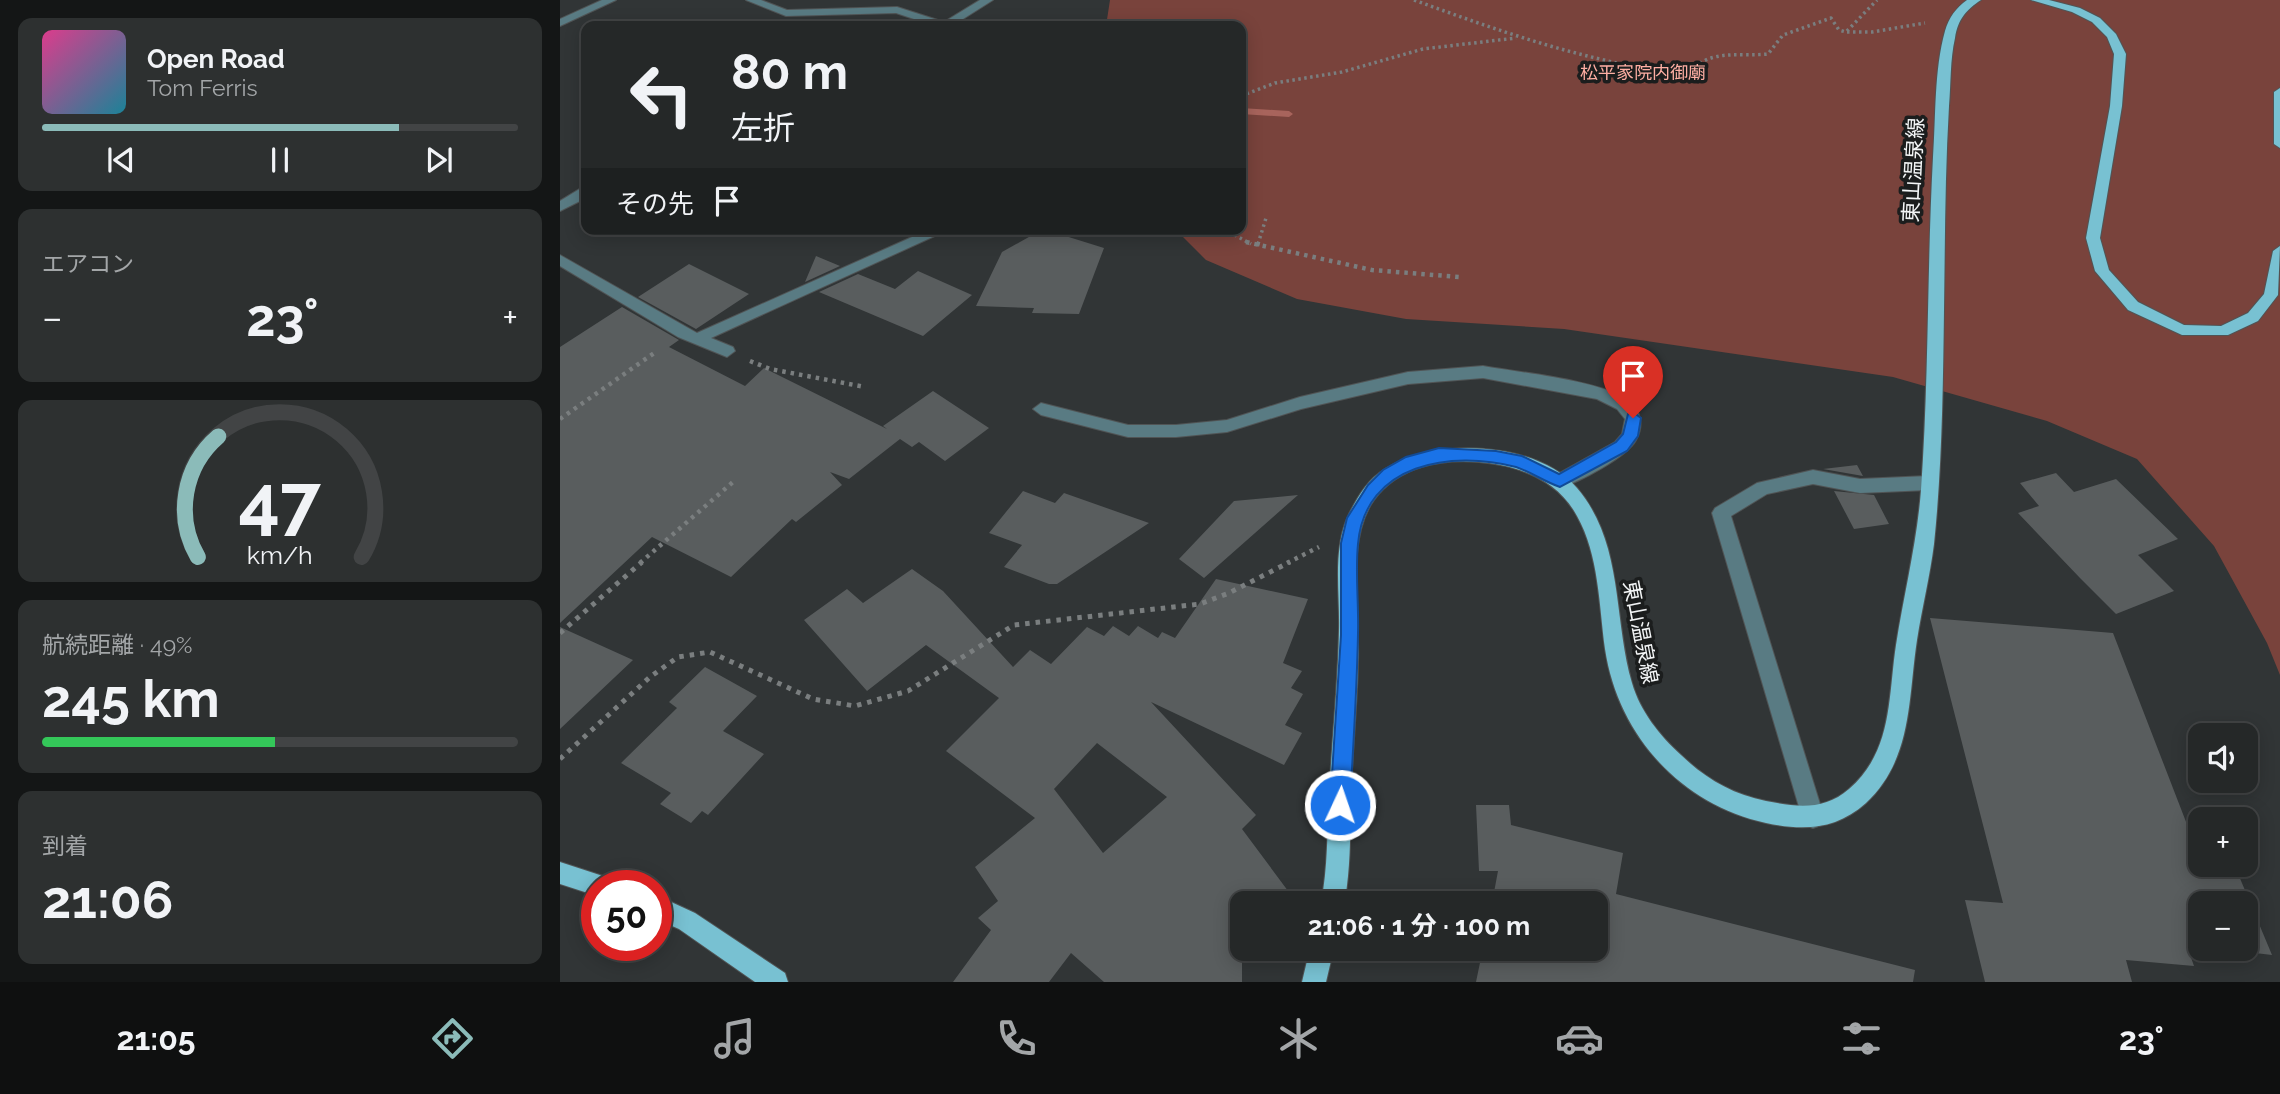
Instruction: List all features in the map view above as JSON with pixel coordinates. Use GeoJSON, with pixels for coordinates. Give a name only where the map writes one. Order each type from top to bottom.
{"type":"FeatureCollection","features":[{"type":"Feature","properties":{"kind":"main road","name":"東山温泉線"},"geometry":{"type":"LineString","coordinates":[[1335,891],[1350,635],[1352,533],[1355,518],[1373,489],[1388,474],[1411,462],[1439,454],[1496,457],[1522,463],[1570,488],[1587,514],[1597,538],[1622,685],[1638,721],[1682,772],[1726,801],[1791,818],[1835,814],[1864,791],[1884,762],[1900,713],[1905,649],[1925,539],[1935,352],[1937,168],[1948,38],[1957,13],[1967,3],[1976,0]]}},
{"type":"Feature","properties":{"kind":"main road"},"geometry":{"type":"LineString","coordinates":[[2036,0],[2057,4],[2096,20],[2112,36],[2120,54],[2116,106],[2093,238],[2102,271],[2133,306],[2182,331],[2223,331],[2253,317],[2271,295],[2280,251]]}},
{"type":"Feature","properties":{"kind":"main road"},"geometry":{"type":"LineString","coordinates":[[2280,92],[2280,145]]}},
{"type":"Feature","properties":{"kind":"main road"},"geometry":{"type":"LineString","coordinates":[[560,873],[581,880]]}},
{"type":"Feature","properties":{"kind":"main road"},"geometry":{"type":"LineString","coordinates":[[672,914],[687,920],[776,982]]}},
{"type":"Feature","properties":{"kind":"main road"},"geometry":{"type":"LineString","coordinates":[[1314,982],[1319,961]]}},
{"type":"Feature","properties":{"kind":"street"},"geometry":{"type":"LineString","coordinates":[[560,23],[611,0]]}},
{"type":"Feature","properties":{"kind":"street"},"geometry":{"type":"LineString","coordinates":[[751,0],[786,13],[897,10],[930,21]]}},
{"type":"Feature","properties":{"kind":"street"},"geometry":{"type":"LineString","coordinates":[[820,12],[840,0]]}},
{"type":"Feature","properties":{"kind":"street"},"geometry":{"type":"LineString","coordinates":[[953,21],[988,0]]}},
{"type":"Feature","properties":{"kind":"street"},"geometry":{"type":"LineString","coordinates":[[560,207],[581,196]]}},
{"type":"Feature","properties":{"kind":"street"},"geometry":{"type":"LineString","coordinates":[[690,336],[929,235]]}},
{"type":"Feature","properties":{"kind":"street"},"geometry":{"type":"LineString","coordinates":[[560,260],[690,336],[727,351]]}},
{"type":"Feature","properties":{"kind":"street"},"geometry":{"type":"LineString","coordinates":[[1041,409],[1128,431],[1176,431],[1227,426],[1300,403],[1408,378],[1483,372],[1600,394],[1623,405],[1633,418],[1630,436],[1621,447],[1560,481]]}},
{"type":"Feature","properties":{"kind":"street"},"geometry":{"type":"LineString","coordinates":[[1813,817],[1721,513],[1763,488],[1814,477],[1860,486],[1928,483]]}},
{"type":"Feature","properties":{"kind":"path"},"geometry":{"type":"LineString","coordinates":[[1414,0],[1521,38],[1583,56],[1670,75],[1689,73],[1696,63],[1712,54],[1768,54],[1783,35],[1831,18],[1839,30],[1846,32],[1872,32],[1932,22],[1940,52],[1947,54]]}},
{"type":"Feature","properties":{"kind":"path"},"geometry":{"type":"LineString","coordinates":[[1846,32],[1877,0]]}},
{"type":"Feature","properties":{"kind":"path"},"geometry":{"type":"LineString","coordinates":[[1246,93],[1253,89],[1345,72],[1390,56],[1441,45],[1521,38]]}},
{"type":"Feature","properties":{"kind":"path"},"geometry":{"type":"LineString","coordinates":[[1257,246],[1266,218]]}},
{"type":"Feature","properties":{"kind":"path"},"geometry":{"type":"LineString","coordinates":[[1233,235],[1257,246],[1372,270],[1459,277]]}},
{"type":"Feature","properties":{"kind":"path"},"geometry":{"type":"LineString","coordinates":[[560,419],[690,336]]}},
{"type":"Feature","properties":{"kind":"path"},"geometry":{"type":"LineString","coordinates":[[727,351],[771,369],[865,387]]}},
{"type":"Feature","properties":{"kind":"path"},"geometry":{"type":"LineString","coordinates":[[560,633],[733,482]]}},
{"type":"Feature","properties":{"kind":"path"},"geometry":{"type":"LineString","coordinates":[[560,759],[650,677],[678,657],[710,652],[813,699],[855,706],[908,691],[1014,625],[1200,604],[1229,593],[1298,556],[1352,533]]}},
{"type":"Feature","properties":{"kind":"green space","name":"松平家院内御廟"},"geometry":{"type":"Polygon","coordinates":[[[1110,0],[2280,0],[2280,675],[2267,643],[2214,546],[2137,459],[2047,421],[1893,377],[1564,329],[1406,319],[1297,299],[1206,260],[1181,235],[1246,235],[1246,21],[1107,21],[1110,0]]]}},
{"type":"Feature","properties":{"kind":"building"},"geometry":{"type":"Polygon","coordinates":[[[1032,235],[1062,235],[1104,248],[1079,314],[1032,313],[1034,308],[976,306],[1002,252],[1032,235]]]}},
{"type":"Feature","properties":{"kind":"building"},"geometry":{"type":"Polygon","coordinates":[[[816,256],[840,266],[805,282],[816,256]]]}},
{"type":"Feature","properties":{"kind":"building"},"geometry":{"type":"Polygon","coordinates":[[[689,264],[749,294],[696,329],[638,297],[689,264]]]}},
{"type":"Feature","properties":{"kind":"building"},"geometry":{"type":"Polygon","coordinates":[[[918,271],[972,295],[923,336],[819,292],[858,274],[895,289],[918,271]]]}},
{"type":"Feature","properties":{"kind":"building"},"geometry":{"type":"Polygon","coordinates":[[[622,307],[679,340],[669,347],[745,386],[764,368],[887,429],[883,426],[933,391],[989,428],[945,461],[919,442],[912,447],[900,439],[849,479],[830,472],[842,485],[796,522],[792,519],[731,577],[652,537],[560,623],[560,347],[622,307]]]}},
{"type":"Feature","properties":{"kind":"building"},"geometry":{"type":"Polygon","coordinates":[[[1857,465],[1863,476],[1823,469],[1857,465]]]}},
{"type":"Feature","properties":{"kind":"building"},"geometry":{"type":"Polygon","coordinates":[[[2056,473],[2074,492],[2116,479],[2178,539],[2138,555],[2174,591],[2116,614],[2080,578],[2018,513],[2039,506],[2020,483],[2056,473]]]}},
{"type":"Feature","properties":{"kind":"building"},"geometry":{"type":"Polygon","coordinates":[[[1023,491],[1055,503],[1064,493],[1149,523],[1057,584],[1049,584],[1004,567],[1022,545],[989,533],[1023,491]]]}},
{"type":"Feature","properties":{"kind":"building"},"geometry":{"type":"Polygon","coordinates":[[[1834,491],[1874,495],[1889,524],[1854,529],[1834,491]]]}},
{"type":"Feature","properties":{"kind":"building"},"geometry":{"type":"Polygon","coordinates":[[[1298,495],[1204,578],[1179,559],[1234,501],[1298,495]]]}},
{"type":"Feature","properties":{"kind":"building"},"geometry":{"type":"Polygon","coordinates":[[[912,569],[943,591],[1013,667],[1030,650],[1051,664],[1087,627],[1104,636],[1113,626],[1129,636],[1138,626],[1158,638],[1162,632],[1175,638],[1216,579],[1308,599],[1283,663],[1302,671],[1291,688],[1303,694],[1285,725],[1302,733],[1284,765],[1151,702],[1256,815],[1242,829],[1288,891],[1230,891],[1230,961],[1242,961],[1242,982],[1104,982],[1071,953],[1049,982],[953,982],[991,930],[978,918],[998,901],[975,867],[1035,818],[946,751],[999,698],[926,645],[867,691],[804,620],[847,589],[863,603],[912,569]],[[1097,743],[1054,789],[1103,853],[1167,797],[1097,743]]]}},
{"type":"Feature","properties":{"kind":"building"},"geometry":{"type":"Polygon","coordinates":[[[1930,618],[2113,633],[2188,827],[2188,877],[2239,877],[2245,891],[2188,891],[2188,961],[2192,961],[2194,966],[2126,960],[2132,982],[1985,982],[1965,900],[2003,903],[1930,618]]]}},
{"type":"Feature","properties":{"kind":"building"},"geometry":{"type":"Polygon","coordinates":[[[560,627],[633,660],[560,729],[560,627]]]}},
{"type":"Feature","properties":{"kind":"building"},"geometry":{"type":"Polygon","coordinates":[[[705,667],[757,696],[723,731],[764,754],[708,815],[702,811],[691,823],[660,804],[671,793],[621,763],[677,708],[669,702],[705,667]]]}},
{"type":"Feature","properties":{"kind":"building"},"geometry":{"type":"Polygon","coordinates":[[[1476,805],[1509,805],[1511,825],[1623,853],[1616,894],[1915,970],[1913,982],[1476,982],[1480,961],[1608,961],[1608,891],[1494,891],[1498,871],[1479,871],[1476,805]]]}},
{"type":"Feature","properties":{"kind":"building"},"geometry":{"type":"Polygon","coordinates":[[[2258,921],[2272,955],[2258,953],[2258,921]]]}},
{"type":"Feature","properties":{"kind":"waterway"},"geometry":{"type":"LineString","coordinates":[[1246,111],[1289,114]]}},
{"type":"Feature","properties":{"kind":"route"},"geometry":{"type":"LineString","coordinates":[[1340,805],[1350,635],[1349,543],[1355,518],[1373,489],[1388,474],[1411,462],[1439,454],[1496,457],[1522,463],[1560,481],[1621,447],[1630,436],[1633,418]]}}]}
